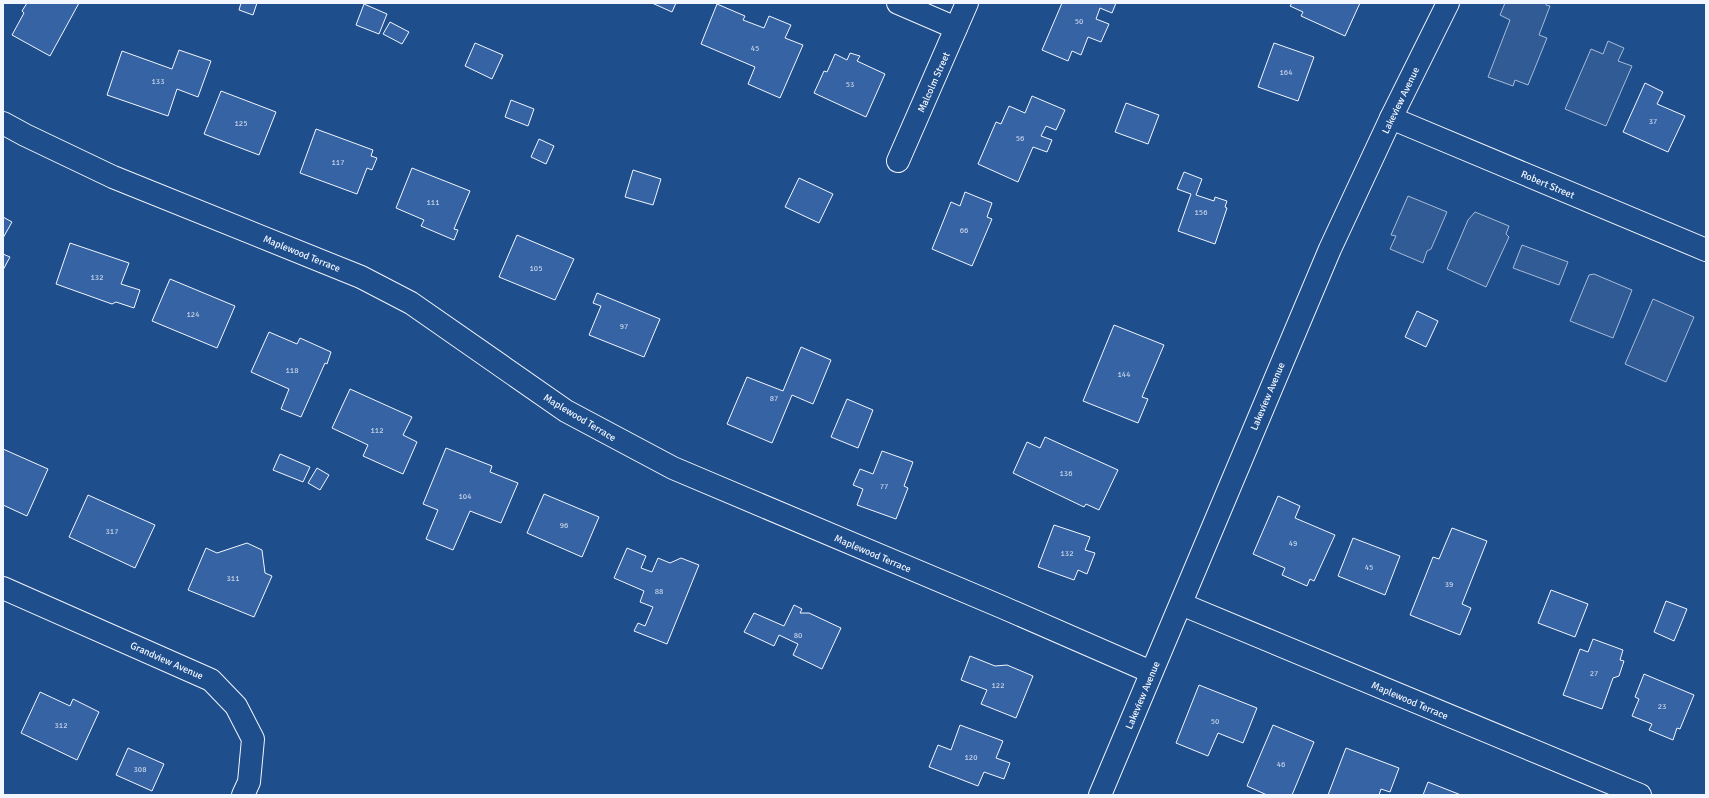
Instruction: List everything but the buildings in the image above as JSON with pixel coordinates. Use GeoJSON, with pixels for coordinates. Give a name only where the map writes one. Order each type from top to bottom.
{"type":"FeatureCollection","features":[{"type":"Feature","properties":{"kind":"street"},"geometry":{"type":"LineString","coordinates":[[898,3],[956,28]]}},
{"type":"Feature","properties":{"kind":"street","name":"Malcolm Street"},"geometry":{"type":"LineString","coordinates":[[898,161],[967,3]]}},
{"type":"Feature","properties":{"kind":"street","name":"Lakeview Avenue"},"geometry":{"type":"LineString","coordinates":[[1100,795],[1330,249],[1391,118],[1448,3]]}},
{"type":"Feature","properties":{"kind":"street","name":"Robert Street"},"geometry":{"type":"LineString","coordinates":[[1391,118],[1706,250]]}},
{"type":"Feature","properties":{"kind":"street","name":"Maplewood Terrace"},"geometry":{"type":"LineString","coordinates":[[3,123],[113,177],[361,277],[411,303],[566,411],[673,468],[1002,607],[1151,672]]}},
{"type":"Feature","properties":{"kind":"street","name":"Grandview Avenue"},"geometry":{"type":"LineString","coordinates":[[3,588],[211,680],[236,706],[253,739],[249,782],[244,795]]}},
{"type":"Feature","properties":{"kind":"street","name":"Maplewood Terrace"},"geometry":{"type":"LineString","coordinates":[[1181,604],[1640,795]]}},
{"type":"Feature","properties":{"kind":"shaded area"},"geometry":{"type":"Polygon","coordinates":[[[1505,3],[1546,3],[1546,5],[1550,6],[1539,35],[1547,38],[1528,85],[1515,80],[1513,86],[1488,77],[1510,20],[1500,15],[1505,3]]]}},
{"type":"Feature","properties":{"kind":"shaded area"},"geometry":{"type":"Polygon","coordinates":[[[1608,41],[1624,48],[1618,61],[1632,66],[1606,126],[1565,109],[1591,49],[1603,54],[1608,41]]]}},
{"type":"Feature","properties":{"kind":"shaded area"},"geometry":{"type":"Polygon","coordinates":[[[1408,196],[1447,212],[1431,249],[1427,251],[1423,263],[1390,249],[1396,236],[1391,235],[1408,196]]]}},
{"type":"Feature","properties":{"kind":"shaded area"},"geometry":{"type":"Polygon","coordinates":[[[1475,212],[1509,226],[1506,234],[1509,237],[1486,287],[1447,269],[1468,220],[1475,212]]]}},
{"type":"Feature","properties":{"kind":"shaded area"},"geometry":{"type":"Polygon","coordinates":[[[1522,245],[1568,262],[1559,285],[1513,268],[1522,245]]]}},
{"type":"Feature","properties":{"kind":"shaded area"},"geometry":{"type":"Polygon","coordinates":[[[1594,274],[1632,290],[1613,338],[1570,321],[1589,275],[1594,274]]]}},
{"type":"Feature","properties":{"kind":"shaded area"},"geometry":{"type":"Polygon","coordinates":[[[1653,299],[1694,317],[1666,382],[1625,364],[1653,299]]]}}]}
